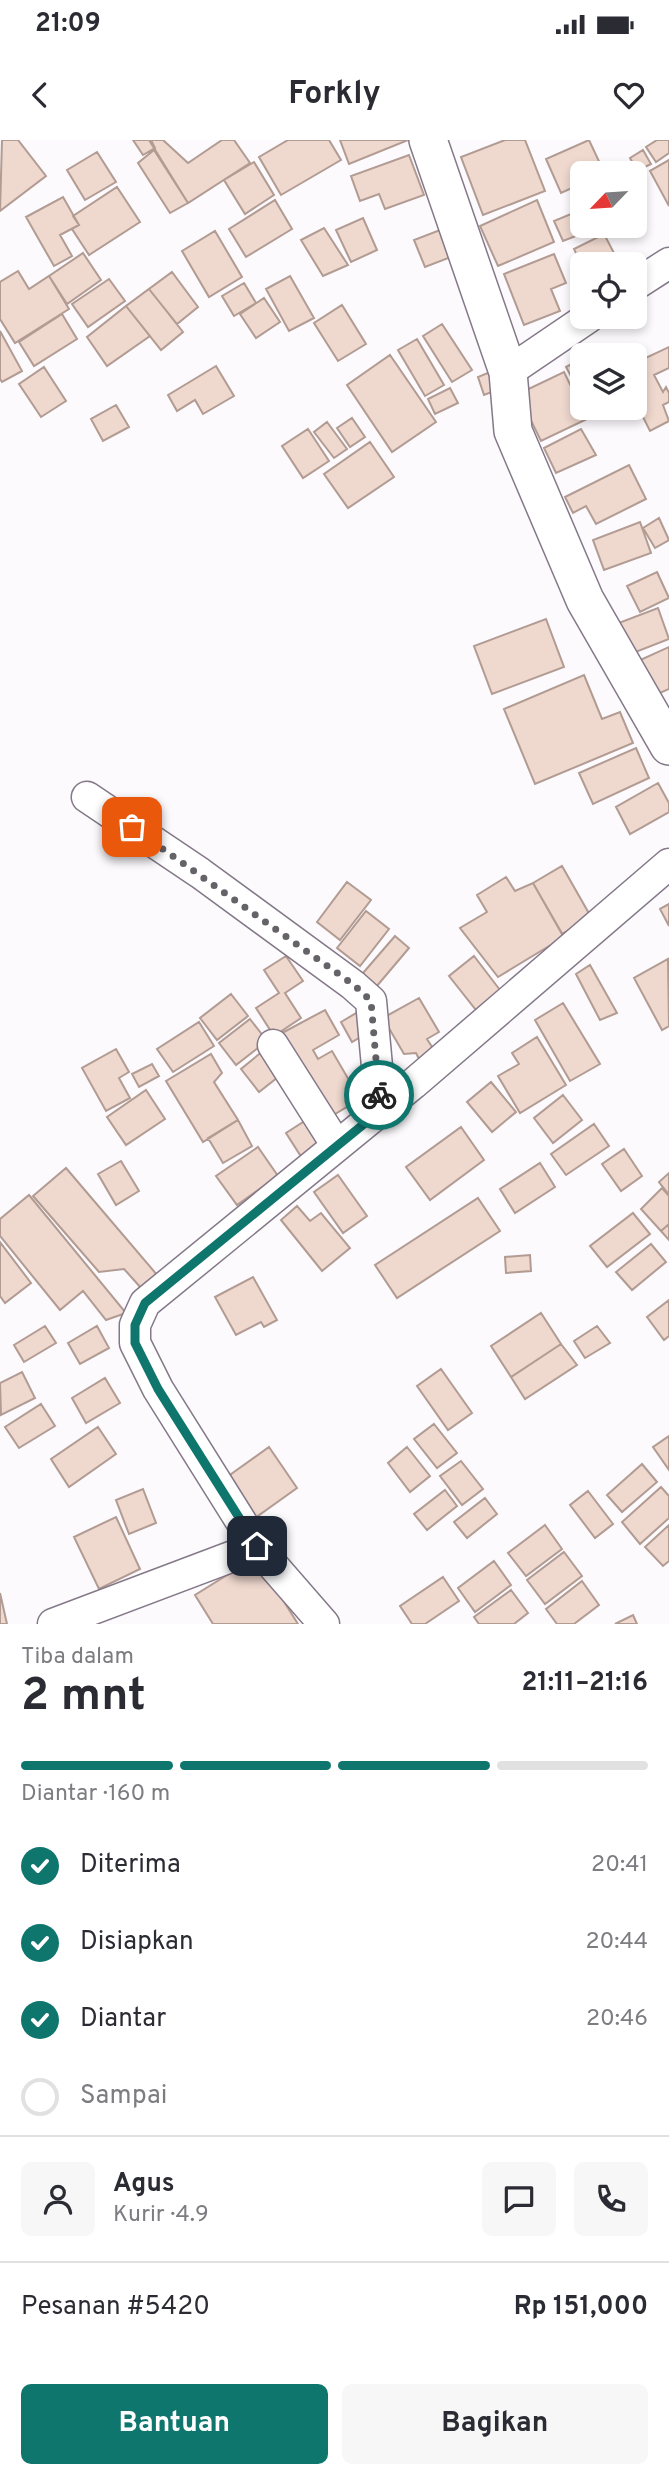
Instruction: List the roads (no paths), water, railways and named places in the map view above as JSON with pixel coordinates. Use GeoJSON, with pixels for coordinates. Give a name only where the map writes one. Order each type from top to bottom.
{"type":"FeatureCollection","features":[{"type":"Feature","properties":{"kind":"street"},"geometry":{"type":"LineString","coordinates":[[428,140],[508,372],[513,431],[585,600],[669,746]]}},
{"type":"Feature","properties":{"kind":"street"},"geometry":{"type":"LineString","coordinates":[[647,277],[669,263]]}},
{"type":"Feature","properties":{"kind":"street"},"geometry":{"type":"LineString","coordinates":[[508,372],[571,329]]}},
{"type":"Feature","properties":{"kind":"street"},"geometry":{"type":"LineString","coordinates":[[87,797],[200,873],[354,985],[371,1001],[381,1110]]}},
{"type":"Feature","properties":{"kind":"street"},"geometry":{"type":"LineString","coordinates":[[324,1624],[257,1546],[158,1389],[135,1343],[135,1325],[145,1303],[381,1110],[669,864]]}},
{"type":"Feature","properties":{"kind":"street"},"geometry":{"type":"LineString","coordinates":[[273,1045],[337,1146]]}},
{"type":"Feature","properties":{"kind":"street"},"geometry":{"type":"LineString","coordinates":[[53,1624],[257,1546]]}}]}
